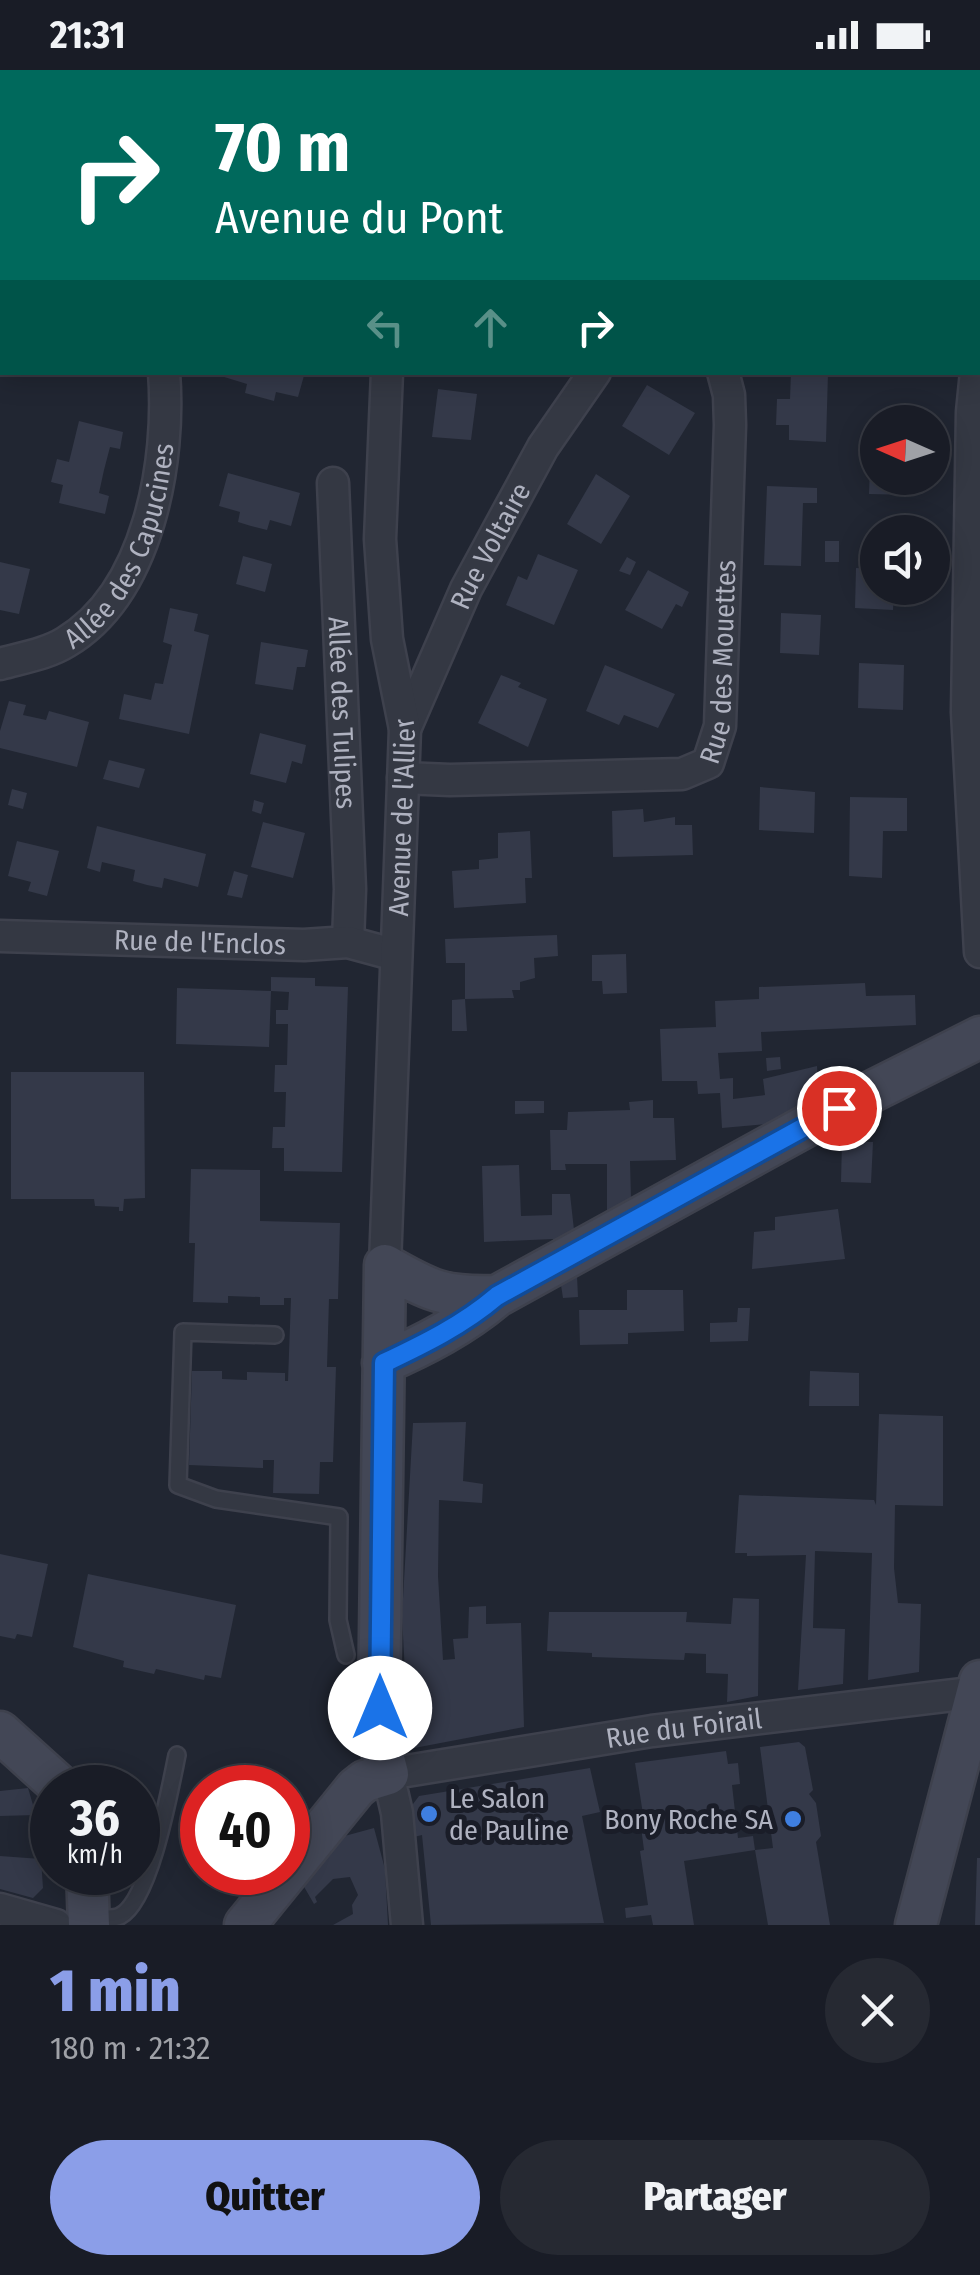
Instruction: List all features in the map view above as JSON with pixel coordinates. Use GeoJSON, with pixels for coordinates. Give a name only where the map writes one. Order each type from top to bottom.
{"type":"FeatureCollection","features":[{"type":"Feature","properties":{"kind":"street","name":"Allée des Capucines"},"geometry":{"type":"LineString","coordinates":[[0,664],[66,643],[96,615],[128,574],[153,515],[168,415],[164,375]]}},
{"type":"Feature","properties":{"kind":"street","name":"Avenue de l'Allier"},"geometry":{"type":"LineString","coordinates":[[385,1265],[405,729],[388,639],[380,540],[387,375]]}},
{"type":"Feature","properties":{"kind":"street","name":"Rue Voltaire"},"geometry":{"type":"LineString","coordinates":[[405,729],[466,589],[543,447],[592,375]]}},
{"type":"Feature","properties":{"kind":"street","name":"Rue des Mouettes"},"geometry":{"type":"LineString","coordinates":[[403,778],[682,774],[708,763],[720,726],[730,425],[724,375]]}},
{"type":"Feature","properties":{"kind":"street"},"geometry":{"type":"LineString","coordinates":[[976,375],[967,712],[980,952]]}},
{"type":"Feature","properties":{"kind":"street","name":"Allée des Tulipes"},"geometry":{"type":"LineString","coordinates":[[333,484],[350,889],[348,942]]}},
{"type":"Feature","properties":{"kind":"street","name":"Rue de l'Enclos"},"geometry":{"type":"LineString","coordinates":[[0,936],[304,945],[348,942],[396,955]]}},
{"type":"Feature","properties":{"kind":"street"},"geometry":{"type":"LineString","coordinates":[[384,1363],[430,1342],[479,1312],[497,1296],[839,1108],[980,1037]]}},
{"type":"Feature","properties":{"kind":"street"},"geometry":{"type":"LineString","coordinates":[[385,1265],[428,1291],[469,1297],[497,1296]]}},
{"type":"Feature","properties":{"kind":"street"},"geometry":{"type":"LineString","coordinates":[[385,1265],[380,1748],[397,1813],[407,1925]]}},
{"type":"Feature","properties":{"kind":"street"},"geometry":{"type":"LineString","coordinates":[[916,1925],[980,1681]]}},
{"type":"Feature","properties":{"kind":"street","name":"Rue du Foirail"},"geometry":{"type":"LineString","coordinates":[[388,1774],[652,1731],[980,1692]]}},
{"type":"Feature","properties":{"kind":"street"},"geometry":{"type":"LineString","coordinates":[[0,1732],[41,1765]]}},
{"type":"Feature","properties":{"kind":"street"},"geometry":{"type":"LineString","coordinates":[[246,1925],[356,1788],[388,1774]]}},
{"type":"Feature","properties":{"kind":"street"},"geometry":{"type":"LineString","coordinates":[[0,1909],[72,1923],[80,1895]]}},
{"type":"Feature","properties":{"kind":"lane"},"geometry":{"type":"LineString","coordinates":[[274,1334],[182,1332],[178,1485],[216,1498],[339,1518],[338,1620],[346,1655]]}},
{"type":"Feature","properties":{"kind":"lane"},"geometry":{"type":"LineString","coordinates":[[72,1923],[118,1918],[134,1905],[160,1834],[177,1756]]}},
{"type":"Feature","properties":{"kind":"building"},"geometry":{"type":"Polygon","coordinates":[[[218,375],[304,375],[298,397],[276,392],[274,401],[245,393],[247,384],[218,375]]]}},
{"type":"Feature","properties":{"kind":"building"},"geometry":{"type":"Polygon","coordinates":[[[791,375],[828,375],[826,442],[789,440],[789,425],[776,425],[777,399],[790,399],[791,375]]]}},
{"type":"Feature","properties":{"kind":"building"},"geometry":{"type":"Polygon","coordinates":[[[647,385],[695,413],[669,455],[622,426],[647,385]]]}},
{"type":"Feature","properties":{"kind":"building"},"geometry":{"type":"Polygon","coordinates":[[[438,389],[477,394],[471,440],[432,437],[438,389]]]}},
{"type":"Feature","properties":{"kind":"building"},"geometry":{"type":"Polygon","coordinates":[[[79,421],[123,432],[120,449],[110,447],[104,470],[99,493],[109,496],[105,514],[59,503],[63,485],[51,482],[57,459],[69,462],[79,421]]]}},
{"type":"Feature","properties":{"kind":"building"},"geometry":{"type":"Polygon","coordinates":[[[228,473],[300,493],[291,526],[270,520],[267,530],[238,522],[240,512],[219,506],[228,473]]]}},
{"type":"Feature","properties":{"kind":"building"},"geometry":{"type":"Polygon","coordinates":[[[596,474],[630,496],[601,544],[567,524],[596,474]]]}},
{"type":"Feature","properties":{"kind":"building"},"geometry":{"type":"Polygon","coordinates":[[[767,486],[817,488],[817,503],[803,503],[801,566],[764,565],[767,486]]]}},
{"type":"Feature","properties":{"kind":"building"},"geometry":{"type":"Polygon","coordinates":[[[825,541],[839,541],[839,562],[825,562],[825,541]]]}},
{"type":"Feature","properties":{"kind":"building"},"geometry":{"type":"Polygon","coordinates":[[[538,554],[578,570],[554,625],[506,605],[518,576],[527,580],[538,554]]]}},
{"type":"Feature","properties":{"kind":"building"},"geometry":{"type":"Polygon","coordinates":[[[243,556],[272,564],[265,592],[236,584],[243,556]]]}},
{"type":"Feature","properties":{"kind":"building"},"geometry":{"type":"Polygon","coordinates":[[[627,557],[636,562],[630,575],[619,571],[627,557]]]}},
{"type":"Feature","properties":{"kind":"building"},"geometry":{"type":"Polygon","coordinates":[[[0,562],[30,569],[19,614],[0,610],[0,562]]]}},
{"type":"Feature","properties":{"kind":"building"},"geometry":{"type":"Polygon","coordinates":[[[856,568],[860,568],[860,605],[893,605],[893,610],[855,608],[856,568]]]}},
{"type":"Feature","properties":{"kind":"building"},"geometry":{"type":"Polygon","coordinates":[[[648,570],[689,592],[682,607],[676,604],[662,629],[625,610],[648,570]]]}},
{"type":"Feature","properties":{"kind":"building"},"geometry":{"type":"Polygon","coordinates":[[[170,608],[198,614],[194,631],[209,635],[189,734],[119,719],[124,694],[151,700],[155,683],[163,684],[172,645],[163,642],[170,608]]]}},
{"type":"Feature","properties":{"kind":"building"},"geometry":{"type":"Polygon","coordinates":[[[781,613],[821,615],[819,655],[780,653],[781,613]]]}},
{"type":"Feature","properties":{"kind":"building"},"geometry":{"type":"Polygon","coordinates":[[[261,642],[308,650],[305,667],[297,667],[293,690],[255,684],[261,642]]]}},
{"type":"Feature","properties":{"kind":"building"},"geometry":{"type":"Polygon","coordinates":[[[859,663],[904,665],[903,710],[858,708],[859,663]]]}},
{"type":"Feature","properties":{"kind":"building"},"geometry":{"type":"Polygon","coordinates":[[[605,665],[675,694],[658,728],[624,715],[619,725],[586,711],[605,665]]]}},
{"type":"Feature","properties":{"kind":"building"},"geometry":{"type":"Polygon","coordinates":[[[501,675],[547,699],[528,747],[478,723],[501,675]]]}},
{"type":"Feature","properties":{"kind":"building"},"geometry":{"type":"Polygon","coordinates":[[[9,701],[26,705],[23,715],[46,720],[49,711],[89,722],[77,767],[0,748],[0,731],[9,701]]]}},
{"type":"Feature","properties":{"kind":"building"},"geometry":{"type":"Polygon","coordinates":[[[260,733],[306,745],[302,764],[292,761],[286,783],[250,774],[260,733]]]}},
{"type":"Feature","properties":{"kind":"building"},"geometry":{"type":"Polygon","coordinates":[[[109,760],[145,769],[139,788],[103,779],[109,760]]]}},
{"type":"Feature","properties":{"kind":"building"},"geometry":{"type":"Polygon","coordinates":[[[760,787],[815,792],[814,833],[759,830],[760,787]]]}},
{"type":"Feature","properties":{"kind":"building"},"geometry":{"type":"Polygon","coordinates":[[[12,789],[27,793],[23,809],[8,805],[12,789]]]}},
{"type":"Feature","properties":{"kind":"building"},"geometry":{"type":"Polygon","coordinates":[[[850,797],[907,798],[907,831],[883,831],[882,878],[849,876],[850,797]]]}},
{"type":"Feature","properties":{"kind":"building"},"geometry":{"type":"Polygon","coordinates":[[[254,800],[264,803],[261,814],[252,811],[254,800]]]}},
{"type":"Feature","properties":{"kind":"building"},"geometry":{"type":"Polygon","coordinates":[[[643,809],[644,822],[675,817],[675,825],[692,825],[693,855],[613,857],[612,811],[643,809]]]}},
{"type":"Feature","properties":{"kind":"building"},"geometry":{"type":"Polygon","coordinates":[[[263,822],[305,833],[293,878],[251,867],[263,822]]]}},
{"type":"Feature","properties":{"kind":"building"},"geometry":{"type":"Polygon","coordinates":[[[97,826],[206,854],[198,887],[164,878],[162,888],[147,885],[133,881],[135,870],[102,862],[100,872],[87,868],[97,826]]]}},
{"type":"Feature","properties":{"kind":"building"},"geometry":{"type":"Polygon","coordinates":[[[530,831],[532,878],[525,878],[526,903],[454,908],[452,871],[479,869],[479,860],[498,858],[498,833],[530,831]]]}},
{"type":"Feature","properties":{"kind":"building"},"geometry":{"type":"Polygon","coordinates":[[[17,841],[59,851],[47,896],[28,891],[31,882],[8,876],[17,841]]]}},
{"type":"Feature","properties":{"kind":"building"},"geometry":{"type":"Polygon","coordinates":[[[234,871],[248,875],[242,898],[227,895],[234,871]]]}},
{"type":"Feature","properties":{"kind":"building"},"geometry":{"type":"Polygon","coordinates":[[[557,935],[558,956],[534,958],[535,978],[520,982],[520,990],[512,990],[514,998],[465,999],[465,963],[446,963],[445,939],[557,935]]]}},
{"type":"Feature","properties":{"kind":"building"},"geometry":{"type":"Polygon","coordinates":[[[626,954],[627,993],[603,994],[602,981],[592,981],[592,955],[626,954]]]}},
{"type":"Feature","properties":{"kind":"building"},"geometry":{"type":"Polygon","coordinates":[[[271,977],[315,978],[315,986],[348,987],[342,1172],[284,1171],[284,1148],[272,1148],[273,1127],[285,1127],[286,1092],[274,1092],[275,1065],[287,1065],[288,1024],[276,1024],[276,1010],[288,1010],[289,992],[271,991],[271,977]]]}},
{"type":"Feature","properties":{"kind":"building"},"geometry":{"type":"Polygon","coordinates":[[[865,983],[866,996],[915,995],[916,1025],[761,1032],[762,1051],[718,1053],[720,1079],[733,1078],[733,1099],[765,1095],[763,1079],[817,1066],[819,1096],[767,1124],[722,1128],[720,1093],[698,1094],[697,1081],[662,1081],[660,1029],[716,1027],[715,1001],[759,999],[759,987],[865,983]]]}},
{"type":"Feature","properties":{"kind":"building"},"geometry":{"type":"Polygon","coordinates":[[[177,988],[271,991],[269,1047],[176,1044],[177,988]]]}},
{"type":"Feature","properties":{"kind":"building"},"geometry":{"type":"Polygon","coordinates":[[[465,999],[467,1031],[452,1031],[452,1000],[465,999]]]}},
{"type":"Feature","properties":{"kind":"building"},"geometry":{"type":"Polygon","coordinates":[[[780,1057],[781,1069],[767,1071],[766,1058],[780,1057]]]}},
{"type":"Feature","properties":{"kind":"building"},"geometry":{"type":"Polygon","coordinates":[[[11,1072],[144,1072],[145,1198],[124,1199],[123,1211],[119,1207],[95,1206],[94,1199],[11,1199],[11,1072]]]}},
{"type":"Feature","properties":{"kind":"building"},"geometry":{"type":"Polygon","coordinates":[[[653,1100],[653,1118],[674,1118],[676,1160],[630,1161],[631,1199],[607,1212],[607,1164],[565,1164],[566,1170],[551,1170],[550,1130],[567,1130],[568,1112],[630,1110],[629,1102],[653,1100]]]}},
{"type":"Feature","properties":{"kind":"building"},"geometry":{"type":"Polygon","coordinates":[[[515,1101],[544,1101],[544,1113],[515,1114],[515,1101]]]}},
{"type":"Feature","properties":{"kind":"building"},"geometry":{"type":"Polygon","coordinates":[[[842,1141],[873,1142],[871,1183],[841,1182],[842,1141]]]}},
{"type":"Feature","properties":{"kind":"building"},"geometry":{"type":"Polygon","coordinates":[[[519,1165],[521,1216],[552,1215],[552,1194],[570,1194],[574,1230],[553,1242],[484,1242],[482,1166],[519,1165]]]}},
{"type":"Feature","properties":{"kind":"building"},"geometry":{"type":"Polygon","coordinates":[[[191,1169],[260,1170],[260,1221],[340,1223],[338,1299],[329,1299],[327,1367],[336,1367],[333,1462],[320,1462],[319,1494],[273,1493],[274,1460],[263,1460],[263,1468],[189,1465],[192,1371],[222,1371],[222,1379],[247,1380],[247,1372],[285,1373],[288,1381],[291,1298],[284,1298],[284,1305],[260,1305],[260,1297],[228,1296],[228,1303],[193,1302],[195,1243],[189,1243],[191,1169]]]}},
{"type":"Feature","properties":{"kind":"building"},"geometry":{"type":"Polygon","coordinates":[[[838,1209],[845,1259],[752,1269],[754,1232],[775,1230],[775,1217],[838,1209]]]}},
{"type":"Feature","properties":{"kind":"building"},"geometry":{"type":"Polygon","coordinates":[[[577,1276],[578,1297],[563,1298],[561,1285],[577,1276]]]}},
{"type":"Feature","properties":{"kind":"building"},"geometry":{"type":"Polygon","coordinates":[[[627,1290],[683,1290],[684,1331],[628,1333],[628,1344],[580,1345],[579,1310],[627,1310],[627,1290]]]}},
{"type":"Feature","properties":{"kind":"building"},"geometry":{"type":"Polygon","coordinates":[[[738,1308],[750,1308],[748,1341],[710,1342],[710,1323],[737,1322],[738,1308]]]}},
{"type":"Feature","properties":{"kind":"building"},"geometry":{"type":"Polygon","coordinates":[[[810,1371],[859,1373],[859,1406],[809,1406],[810,1371]]]}},
{"type":"Feature","properties":{"kind":"building"},"geometry":{"type":"Polygon","coordinates":[[[879,1414],[943,1416],[943,1506],[895,1505],[898,1603],[921,1604],[919,1672],[868,1680],[872,1553],[815,1551],[813,1628],[845,1629],[843,1684],[798,1690],[806,1555],[735,1553],[739,1495],[874,1500],[876,1505],[879,1414]]]}},
{"type":"Feature","properties":{"kind":"building"},"geometry":{"type":"Polygon","coordinates":[[[466,1422],[463,1481],[483,1484],[482,1503],[439,1500],[443,1660],[455,1659],[453,1639],[468,1638],[469,1607],[486,1606],[486,1624],[521,1623],[524,1727],[409,1749],[402,1616],[413,1423],[466,1422]]]}},
{"type":"Feature","properties":{"kind":"building"},"geometry":{"type":"Polygon","coordinates":[[[0,1554],[48,1564],[32,1637],[0,1636],[0,1554]]]}},
{"type":"Feature","properties":{"kind":"building"},"geometry":{"type":"Polygon","coordinates":[[[88,1574],[236,1605],[221,1678],[205,1675],[204,1680],[156,1669],[154,1674],[123,1667],[124,1661],[73,1647],[88,1574]]]}},
{"type":"Feature","properties":{"kind":"building"},"geometry":{"type":"Polygon","coordinates":[[[733,1598],[759,1599],[758,1696],[727,1702],[728,1674],[706,1673],[706,1654],[685,1653],[684,1660],[592,1657],[592,1653],[547,1651],[549,1612],[687,1612],[686,1622],[731,1624],[733,1598]]]}},
{"type":"Feature","properties":{"kind":"building","name":"Bony Roche SA"},"geometry":{"type":"Polygon","coordinates":[[[799,1742],[805,1747],[813,1790],[809,1794],[816,1803],[821,1836],[816,1842],[830,1925],[768,1925],[755,1850],[773,1848],[760,1747],[799,1742]]]}},
{"type":"Feature","properties":{"kind":"building"},"geometry":{"type":"Polygon","coordinates":[[[726,1751],[728,1764],[738,1763],[740,1784],[732,1785],[738,1838],[753,1836],[755,1850],[684,1861],[694,1925],[653,1925],[651,1915],[626,1918],[625,1908],[648,1905],[640,1851],[644,1850],[641,1827],[645,1827],[635,1763],[726,1751]]]}},
{"type":"Feature","properties":{"kind":"building"},"geometry":{"type":"Polygon","coordinates":[[[590,1768],[600,1812],[582,1816],[604,1923],[431,1925],[422,1835],[414,1837],[410,1808],[419,1796],[590,1768]]]}},
{"type":"Feature","properties":{"kind":"building"},"geometry":{"type":"Polygon","coordinates":[[[28,1788],[30,1815],[0,1816],[0,1791],[28,1788]]]}},
{"type":"Feature","properties":{"kind":"building"},"geometry":{"type":"Polygon","coordinates":[[[374,1828],[385,1869],[388,1925],[333,1925],[353,1914],[352,1905],[358,1895],[350,1877],[333,1879],[315,1897],[314,1904],[309,1895],[310,1876],[341,1837],[374,1828]]]}},
{"type":"Feature","properties":{"kind":"building"},"geometry":{"type":"Polygon","coordinates":[[[0,1856],[30,1858],[30,1895],[36,1895],[33,1898],[0,1889],[0,1856]]]}},
{"type":"Feature","properties":{"kind":"building"},"geometry":{"type":"Polygon","coordinates":[[[980,1858],[980,1925],[975,1925],[980,1858]]]}},
{"type":"Feature","properties":{"kind":"place","name":"Le Salon de Pauline"},"geometry":{"type":"Point","coordinates":[429,1814]}},
{"type":"Feature","properties":{"kind":"place","name":"Bony Roche SA"},"geometry":{"type":"Point","coordinates":[793,1819]}},
{"type":"Feature","properties":{"kind":"route"},"geometry":{"type":"LineString","coordinates":[[380,1708],[384,1363],[430,1342],[479,1312],[497,1296],[839,1108]]}}]}
